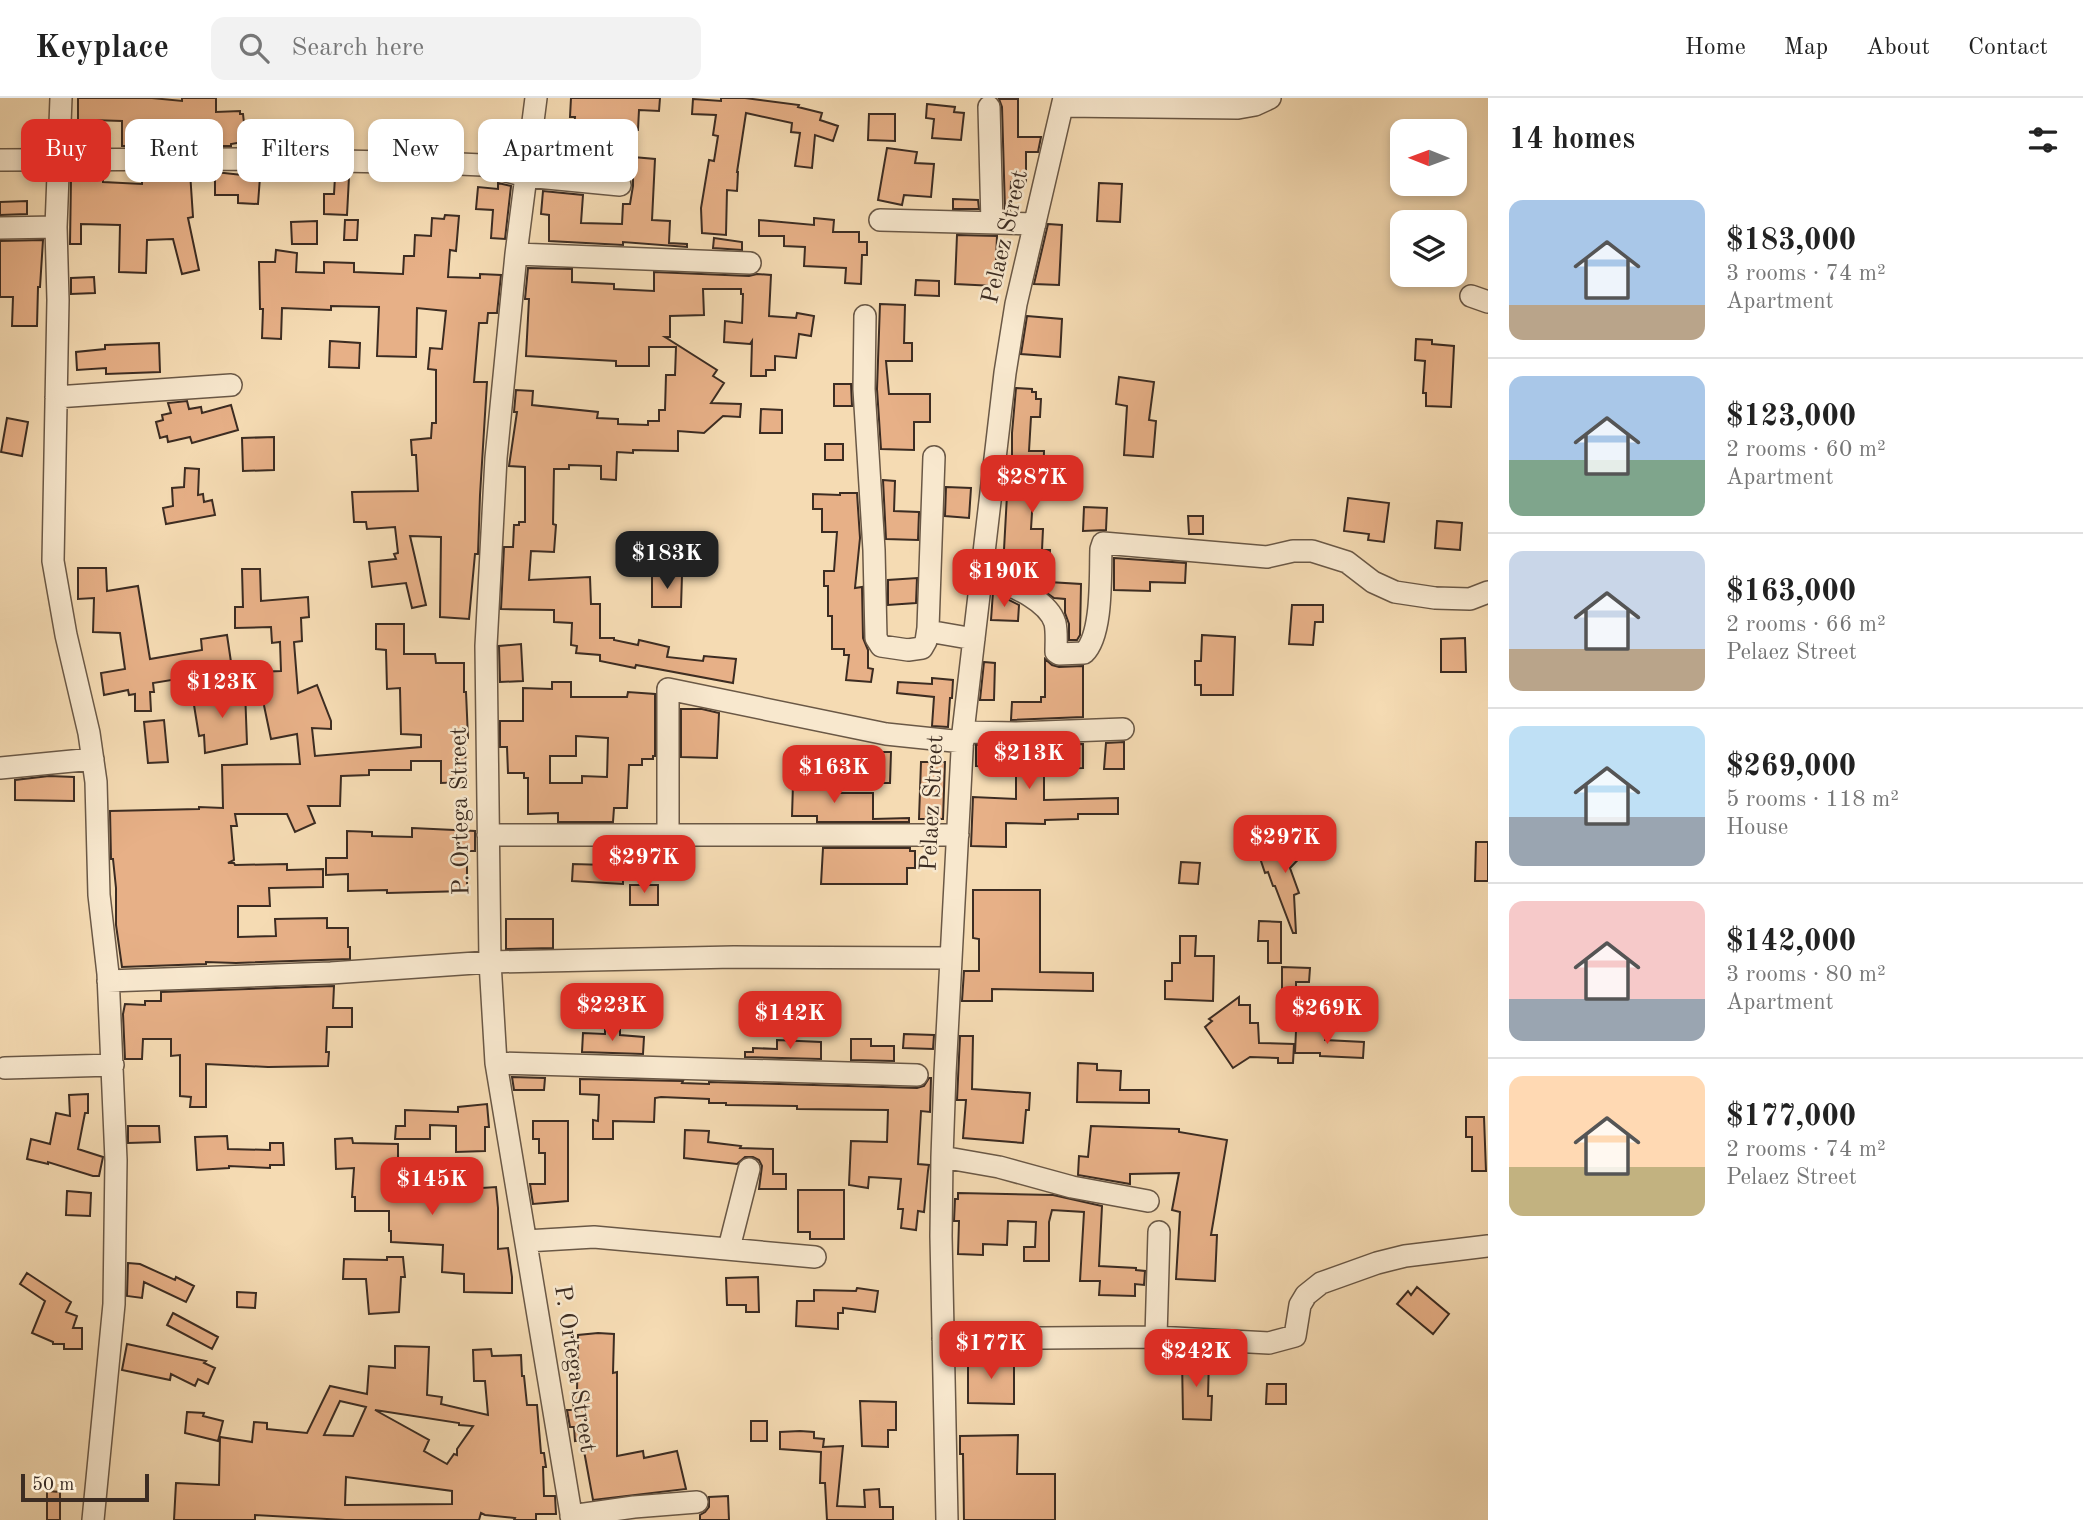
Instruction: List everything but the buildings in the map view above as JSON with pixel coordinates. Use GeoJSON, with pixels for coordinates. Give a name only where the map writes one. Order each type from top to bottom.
{"type":"FeatureCollection","features":[{"type":"Feature","properties":{"kind":"street"},"geometry":{"type":"LineString","coordinates":[[60,119],[61,98]]}},
{"type":"Feature","properties":{"kind":"street","name":"P. Ortega Street"},"geometry":{"type":"LineString","coordinates":[[533,119],[536,98]]}},
{"type":"Feature","properties":{"kind":"street"},"geometry":{"type":"LineString","coordinates":[[1063,102],[1238,108],[1255,105],[1270,98]]}},
{"type":"Feature","properties":{"kind":"street","name":"Pelaez Street"},"geometry":{"type":"LineString","coordinates":[[947,1520],[942,1157],[963,737],[1005,373],[1016,304],[1063,102]]}},
{"type":"Feature","properties":{"kind":"street"},"geometry":{"type":"LineString","coordinates":[[989,107],[992,223]]}},
{"type":"Feature","properties":{"kind":"street"},"geometry":{"type":"LineString","coordinates":[[111,159],[246,159],[478,165]]}},
{"type":"Feature","properties":{"kind":"street"},"geometry":{"type":"LineString","coordinates":[[0,160],[21,160]]}},
{"type":"Feature","properties":{"kind":"street"},"geometry":{"type":"LineString","coordinates":[[57,182],[53,561],[66,635],[89,733],[96,782],[99,895],[108,981],[116,1160],[114,1304],[93,1520]]}},
{"type":"Feature","properties":{"kind":"street","name":"P. Ortega Street"},"geometry":{"type":"LineString","coordinates":[[525,182],[496,458],[486,646],[490,962],[496,1063],[572,1518]]}},
{"type":"Feature","properties":{"kind":"street"},"geometry":{"type":"LineString","coordinates":[[589,182],[620,185]]}},
{"type":"Feature","properties":{"kind":"street"},"geometry":{"type":"LineString","coordinates":[[880,220],[1035,224]]}},
{"type":"Feature","properties":{"kind":"street"},"geometry":{"type":"LineString","coordinates":[[0,228],[56,228]]}},
{"type":"Feature","properties":{"kind":"street"},"geometry":{"type":"LineString","coordinates":[[516,254],[750,263]]}},
{"type":"Feature","properties":{"kind":"street"},"geometry":{"type":"LineString","coordinates":[[865,316],[864,389],[874,550],[876,638],[881,646],[916,649],[922,648],[926,641],[934,457]]}},
{"type":"Feature","properties":{"kind":"street"},"geometry":{"type":"LineString","coordinates":[[56,397],[231,385]]}},
{"type":"Feature","properties":{"kind":"street"},"geometry":{"type":"LineString","coordinates":[[981,573],[1018,589],[1049,612],[1055,624],[1056,652],[1059,654],[1084,653],[1091,647],[1097,622],[1103,542],[1267,556],[1312,551],[1347,562],[1373,582],[1395,592],[1435,598],[1470,599],[1488,592]]}},
{"type":"Feature","properties":{"kind":"street"},"geometry":{"type":"LineString","coordinates":[[928,631],[974,639]]}},
{"type":"Feature","properties":{"kind":"street"},"geometry":{"type":"LineString","coordinates":[[668,834],[668,689],[886,734],[963,737],[1123,729]]}},
{"type":"Feature","properties":{"kind":"street"},"geometry":{"type":"LineString","coordinates":[[0,768],[93,759]]}},
{"type":"Feature","properties":{"kind":"street"},"geometry":{"type":"LineString","coordinates":[[488,835],[958,835]]}},
{"type":"Feature","properties":{"kind":"street"},"geometry":{"type":"LineString","coordinates":[[108,981],[490,962],[734,957],[950,958]]}},
{"type":"Feature","properties":{"kind":"street"},"geometry":{"type":"LineString","coordinates":[[496,1063],[917,1075]]}},
{"type":"Feature","properties":{"kind":"street"},"geometry":{"type":"LineString","coordinates":[[5,1068],[113,1065]]}},
{"type":"Feature","properties":{"kind":"street"},"geometry":{"type":"LineString","coordinates":[[942,1157],[999,1167],[1072,1187],[1148,1201]]}},
{"type":"Feature","properties":{"kind":"street"},"geometry":{"type":"LineString","coordinates":[[729,1248],[749,1169]]}},
{"type":"Feature","properties":{"kind":"street"},"geometry":{"type":"LineString","coordinates":[[1156,1337],[1159,1232]]}},
{"type":"Feature","properties":{"kind":"street"},"geometry":{"type":"LineString","coordinates":[[526,1241],[594,1237],[815,1257]]}},
{"type":"Feature","properties":{"kind":"street"},"geometry":{"type":"LineString","coordinates":[[943,1339],[1156,1337],[1269,1343],[1295,1336],[1297,1316],[1306,1295],[1321,1283],[1405,1256],[1488,1246]]}},
{"type":"Feature","properties":{"kind":"street"},"geometry":{"type":"LineString","coordinates":[[572,1518],[634,1507],[697,1502]]}}]}
